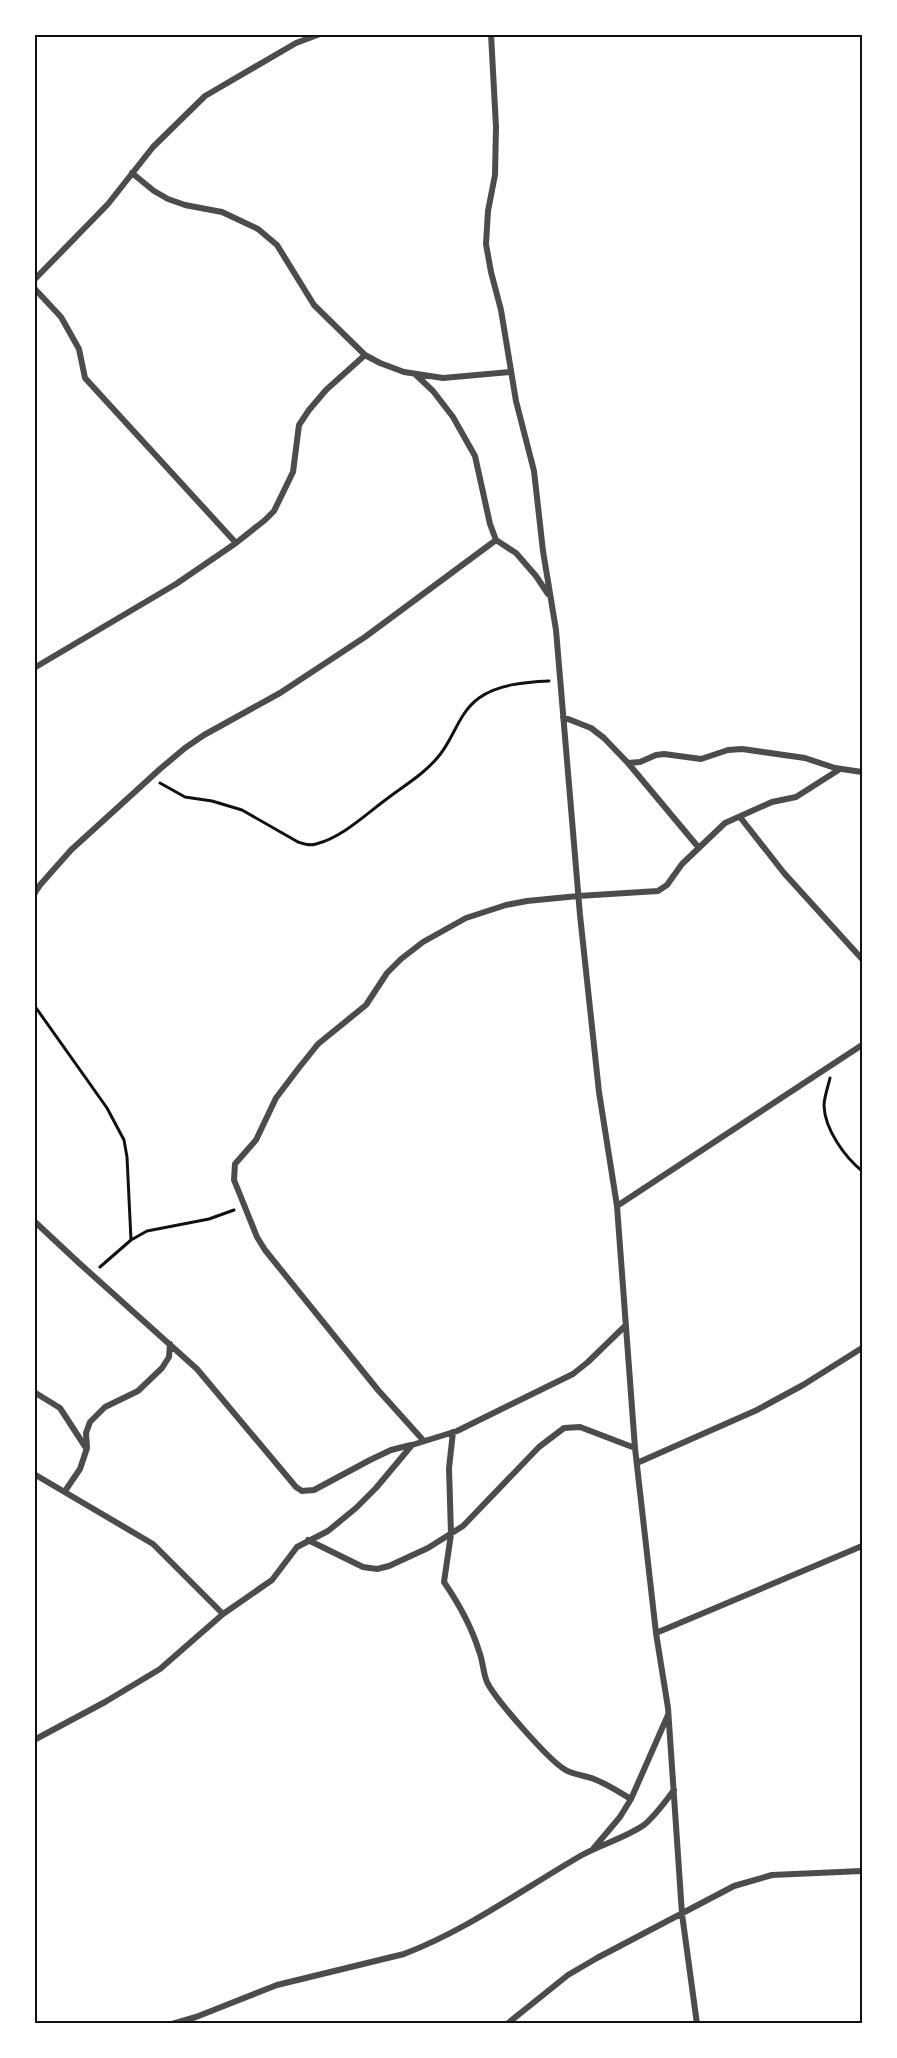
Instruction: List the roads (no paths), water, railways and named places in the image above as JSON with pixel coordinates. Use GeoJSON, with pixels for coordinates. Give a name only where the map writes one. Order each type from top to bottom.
{"type":"FeatureCollection","features":[{"type":"Feature","properties":{"kind":"street"},"geometry":{"type":"LineString","coordinates":[[296,34],[296,43]]}},
{"type":"Feature","properties":{"kind":"street"},"geometry":{"type":"LineString","coordinates":[[34,280],[108,204],[153,147],[205,96],[296,43],[320,34]]}},
{"type":"Feature","properties":{"kind":"street"},"geometry":{"type":"LineString","coordinates":[[490,34],[496,128],[495,175],[488,212],[486,244],[501,310],[511,372],[534,471],[560,680],[578,896],[599,1092],[616,1206],[635,1448],[656,1633],[668,1714],[682,1914],[697,2024]]}},
{"type":"Feature","properties":{"kind":"street"},"geometry":{"type":"LineString","coordinates":[[132,173],[168,199],[185,205],[222,212],[258,229],[277,245],[314,305],[365,355],[380,363],[414,374],[443,378],[511,372]]}},
{"type":"Feature","properties":{"kind":"street"},"geometry":{"type":"LineString","coordinates":[[34,288],[61,317],[79,349],[85,378],[236,543]]}},
{"type":"Feature","properties":{"kind":"street"},"geometry":{"type":"LineString","coordinates":[[34,668],[176,584],[265,520],[279,503],[293,472],[299,425],[326,390],[365,355]]}},
{"type":"Feature","properties":{"kind":"street"},"geometry":{"type":"LineString","coordinates":[[414,374],[434,391],[453,417],[475,456],[490,524],[496,540],[516,553],[536,576],[550,598]]}},
{"type":"Feature","properties":{"kind":"street"},"geometry":{"type":"LineString","coordinates":[[34,894],[71,850],[185,748],[280,693],[365,637],[496,540]]}},
{"type":"Feature","properties":{"kind":"street"},"geometry":{"type":"LineString","coordinates":[[564,717],[591,728],[604,738],[628,763],[699,848]]}},
{"type":"Feature","properties":{"kind":"street"},"geometry":{"type":"LineString","coordinates":[[628,763],[640,762],[664,754],[701,759],[728,750],[742,749],[805,758],[840,769],[862,772]]}},
{"type":"Feature","properties":{"kind":"street"},"geometry":{"type":"LineString","coordinates":[[423,1440],[378,1390],[257,1237],[234,1180],[233,1169],[260,1134],[276,1098],[318,1044],[366,1005],[387,973],[401,958],[423,942],[479,913],[527,901],[658,891],[667,885],[682,864],[725,823],[772,802],[796,797],[840,769]]}},
{"type":"Feature","properties":{"kind":"street"},"geometry":{"type":"LineString","coordinates":[[740,817],[784,873],[862,959]]}},
{"type":"Feature","properties":{"kind":"street"},"geometry":{"type":"LineString","coordinates":[[616,1206],[862,1045]]}},
{"type":"Feature","properties":{"kind":"street"},"geometry":{"type":"LineString","coordinates":[[34,1221],[197,1369],[263,1446],[285,1476],[302,1491],[314,1490],[391,1450],[453,1432],[573,1374],[625,1326]]}},
{"type":"Feature","properties":{"kind":"street"},"geometry":{"type":"LineString","coordinates":[[65,1491],[80,1469],[87,1448],[86,1433],[90,1422],[105,1407],[138,1391],[162,1368],[169,1357],[170,1344]]}},
{"type":"Feature","properties":{"kind":"street"},"geometry":{"type":"LineString","coordinates":[[637,1463],[757,1410],[862,1348]]}},
{"type":"Feature","properties":{"kind":"street"},"geometry":{"type":"LineString","coordinates":[[34,1392],[60,1408],[87,1448]]}},
{"type":"Feature","properties":{"kind":"street"},"geometry":{"type":"LineString","coordinates":[[308,1540],[363,1567],[376,1569],[389,1566],[429,1548],[451,1534],[479,1511],[539,1448],[564,1428],[580,1427],[635,1448]]}},
{"type":"Feature","properties":{"kind":"street"},"geometry":{"type":"LineString","coordinates":[[453,1432],[450,1468],[451,1534],[444,1581],[459,1602],[469,1622],[484,1664],[486,1681],[494,1694],[562,1768],[594,1779],[631,1799]]}},
{"type":"Feature","properties":{"kind":"street"},"geometry":{"type":"LineString","coordinates":[[34,1740],[105,1702],[159,1669],[224,1614],[272,1580],[297,1547],[328,1531],[356,1508],[412,1445]]}},
{"type":"Feature","properties":{"kind":"street"},"geometry":{"type":"LineString","coordinates":[[34,1473],[153,1544],[224,1614]]}},
{"type":"Feature","properties":{"kind":"street"},"geometry":{"type":"LineString","coordinates":[[656,1633],[862,1546]]}},
{"type":"Feature","properties":{"kind":"street"},"geometry":{"type":"LineString","coordinates":[[591,1851],[620,1817],[631,1799],[668,1714]]}},
{"type":"Feature","properties":{"kind":"street"},"geometry":{"type":"LineString","coordinates":[[172,2024],[277,1985],[424,1947],[591,1851],[643,1825],[655,1815],[675,1790]]}},
{"type":"Feature","properties":{"kind":"street"},"geometry":{"type":"LineString","coordinates":[[507,2024],[568,1975],[734,1886],[772,1875],[862,1871]]}}]}
